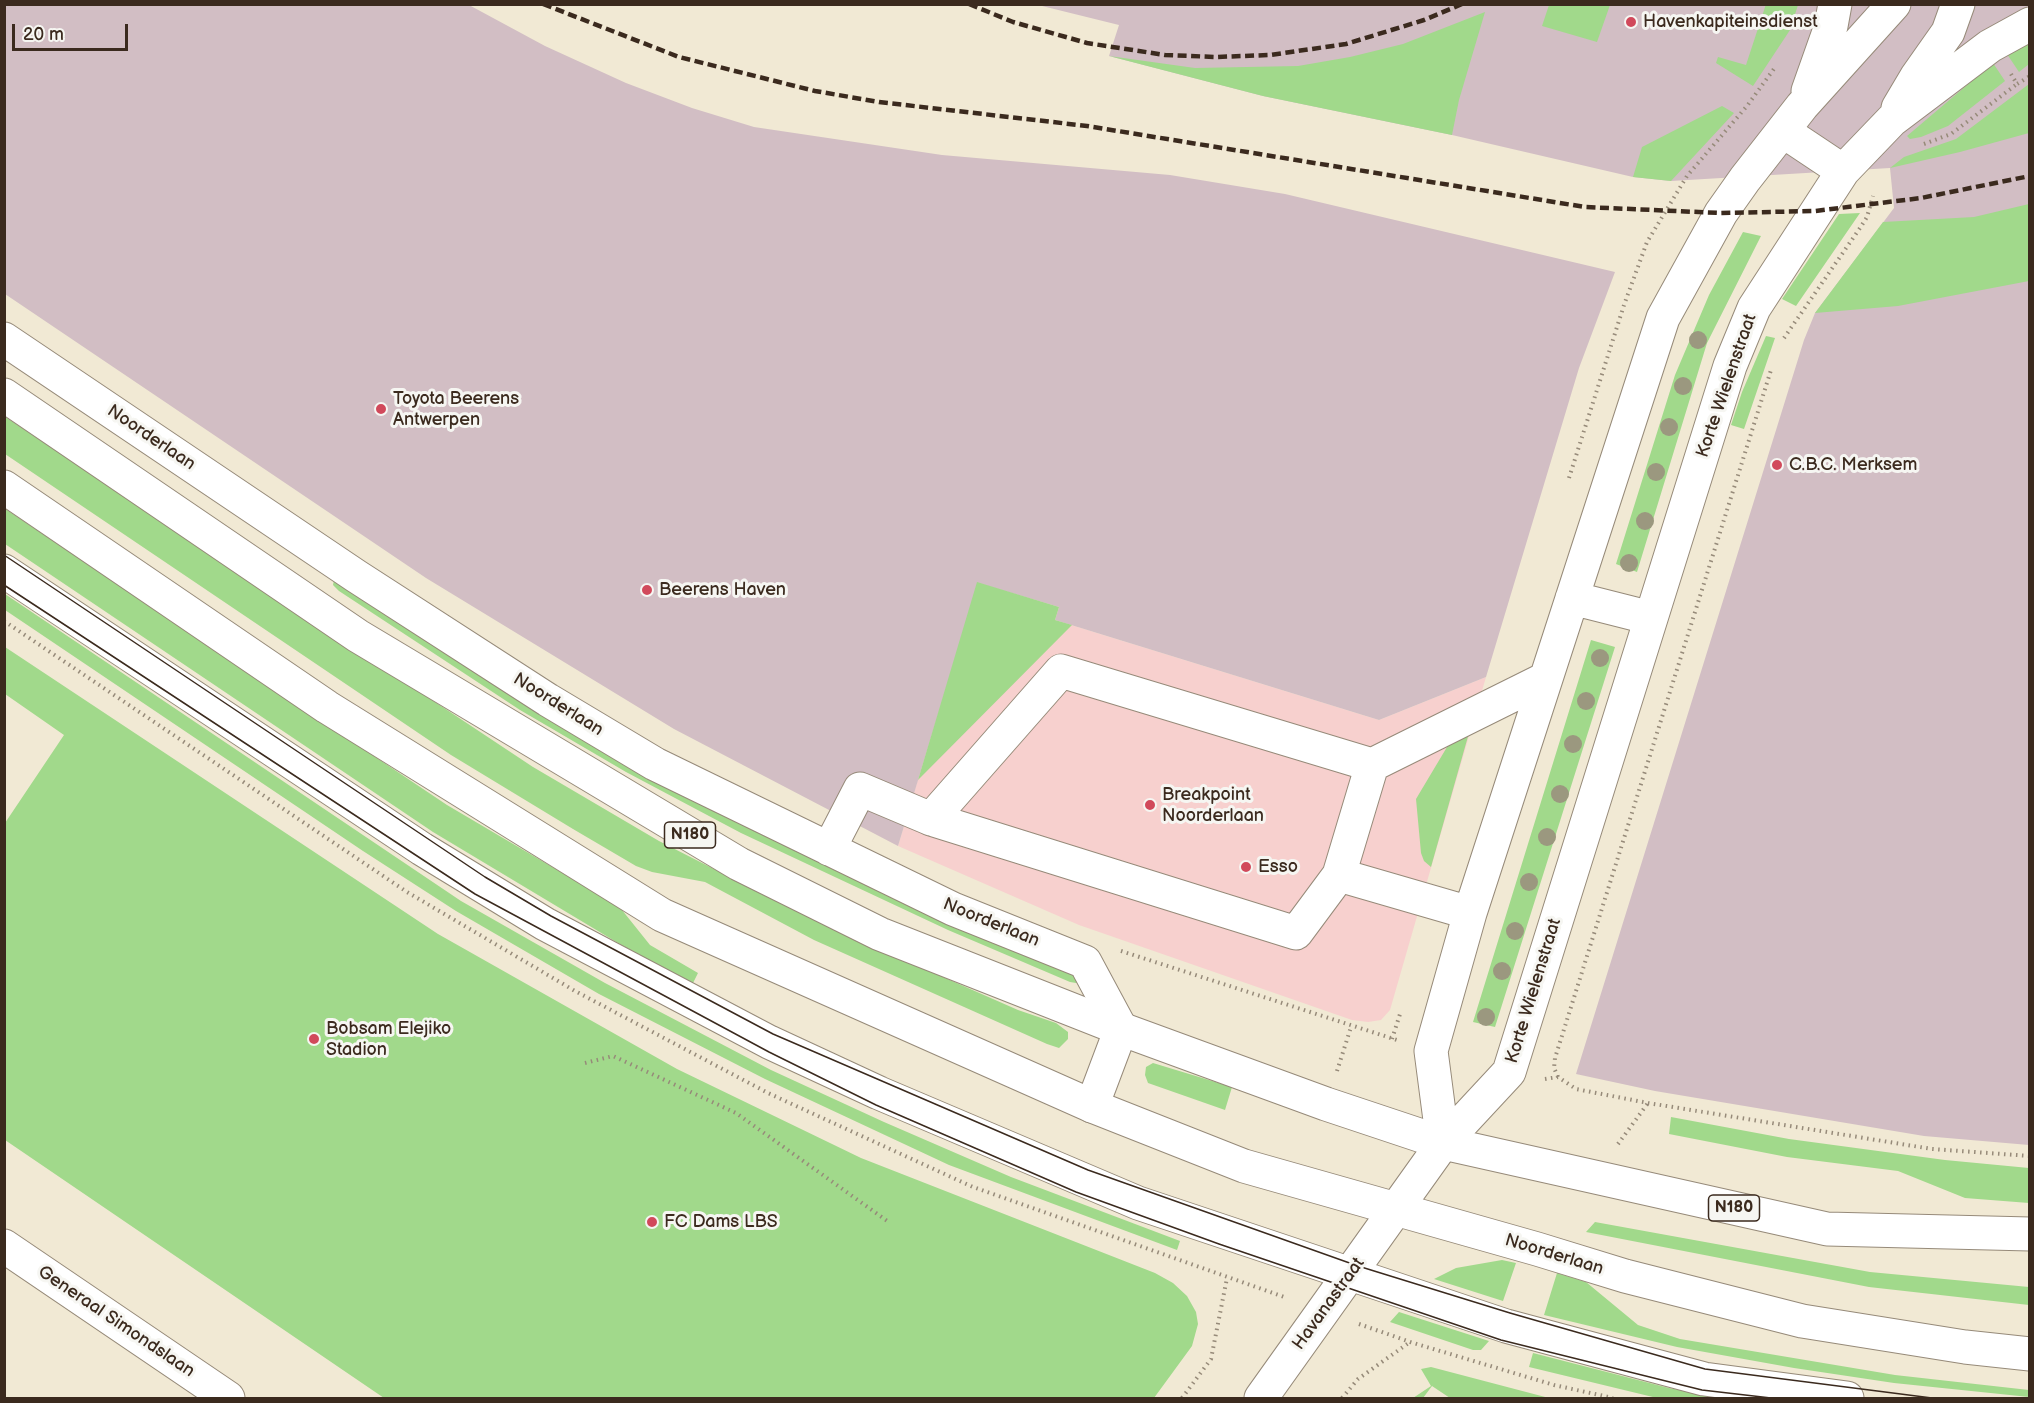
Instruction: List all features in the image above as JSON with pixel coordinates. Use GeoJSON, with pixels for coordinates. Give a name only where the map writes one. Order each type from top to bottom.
{"type":"FeatureCollection","features":[{"type":"Feature","properties":{"kind":"main road"},"geometry":{"type":"LineString","coordinates":[[1793,119],[1831,26],[1835,4]]}},
{"type":"Feature","properties":{"kind":"main road"},"geometry":{"type":"LineString","coordinates":[[1443,1143],[1431,1051],[1470,914],[1663,318],[1720,213],[1793,119],[1894,4]]}},
{"type":"Feature","properties":{"kind":"main road","name":"Korte Wielenstraat"},"geometry":{"type":"LineString","coordinates":[[1892,120],[1917,76],[1948,32],[1958,4]]}},
{"type":"Feature","properties":{"kind":"main road","name":"Korte Wielenstraat"},"geometry":{"type":"LineString","coordinates":[[1397,1210],[1443,1143],[1509,1072],[1651,618],[1743,334],[1754,308],[1843,171],[1892,120],[1990,46],[2030,24]]}},
{"type":"Feature","properties":{"kind":"main road"},"geometry":{"type":"LineString","coordinates":[[1793,119],[1843,171]]}},
{"type":"Feature","properties":{"kind":"main road","name":"Noorderlaan"},"geometry":{"type":"LineString","coordinates":[[4,339],[356,576],[548,700],[655,764],[953,909],[1085,962],[1121,1029]]}},
{"type":"Feature","properties":{"kind":"main road","name":"N180"},"geometry":{"type":"LineString","coordinates":[[4,395],[358,636],[739,864],[880,934],[1121,1029],[1326,1104],[1443,1143],[1827,1229],[2030,1234]]}},
{"type":"Feature","properties":{"kind":"main road","name":"Noorderlaan"},"geometry":{"type":"LineString","coordinates":[[4,487],[327,707],[662,915],[1092,1107],[1244,1166],[1537,1248],[1625,1276],[1802,1322],[1965,1347],[2030,1354]]}},
{"type":"Feature","properties":{"kind":"main road"},"geometry":{"type":"LineString","coordinates":[[4,571],[472,880],[545,924],[748,1031],[879,1093],[1119,1196],[1506,1326],[1704,1379],[1847,1398]]}},
{"type":"Feature","properties":{"kind":"main road"},"geometry":{"type":"LineString","coordinates":[[1572,598],[1651,618]]}},
{"type":"Feature","properties":{"kind":"main road"},"geometry":{"type":"LineString","coordinates":[[931,819],[1061,671],[1372,765],[1545,679]]}},
{"type":"Feature","properties":{"kind":"main road"},"geometry":{"type":"LineString","coordinates":[[828,849],[860,789],[931,819],[1296,933],[1339,875],[1372,765]]}},
{"type":"Feature","properties":{"kind":"main road"},"geometry":{"type":"LineString","coordinates":[[1339,875],[1470,914]]}},
{"type":"Feature","properties":{"kind":"main road"},"geometry":{"type":"LineString","coordinates":[[1092,1107],[1121,1029]]}},
{"type":"Feature","properties":{"kind":"main road","name":"Havanastraat"},"geometry":{"type":"LineString","coordinates":[[1261,1398],[1397,1210]]}},
{"type":"Feature","properties":{"kind":"main road","name":"Generaal Simondslaan"},"geometry":{"type":"LineString","coordinates":[[5,1248],[228,1398]]}},
{"type":"Feature","properties":{"kind":"path"},"geometry":{"type":"LineString","coordinates":[[1917,147],[1951,134],[2017,84]]}},
{"type":"Feature","properties":{"kind":"path"},"geometry":{"type":"LineString","coordinates":[[1780,345],[1867,217],[1873,194]]}},
{"type":"Feature","properties":{"kind":"path"},"geometry":{"type":"LineString","coordinates":[[1773,362],[1554,1068],[1558,1077],[1576,1089],[1648,1103],[1932,1149],[2030,1156]]}},
{"type":"Feature","properties":{"kind":"path"},"geometry":{"type":"LineString","coordinates":[[1113,948],[1431,1051]]}},
{"type":"Feature","properties":{"kind":"path"},"geometry":{"type":"LineString","coordinates":[[585,1063],[613,1056],[736,1113],[890,1223]]}},
{"type":"Feature","properties":{"kind":"path"},"geometry":{"type":"LineString","coordinates":[[1509,1072],[1538,1081],[1558,1077]]}},
{"type":"Feature","properties":{"kind":"path"},"geometry":{"type":"LineString","coordinates":[[1182,1398],[1211,1359],[1227,1278]]}},
{"type":"Feature","properties":{"kind":"path"},"geometry":{"type":"LineString","coordinates":[[1342,1398],[1358,1379],[1410,1342]]}},
{"type":"Feature","properties":{"kind":"shaded area"},"geometry":{"type":"Polygon","coordinates":[[[4,5],[469,5],[545,46],[626,83],[692,108],[754,127],[942,155],[1170,175],[1285,194],[1615,272],[1579,368],[1486,677],[1379,720],[1055,620],[1059,607],[978,583],[898,846],[674,729],[426,578],[5,294],[4,5]]]}},
{"type":"Feature","properties":{"kind":"shaded area"},"geometry":{"type":"Polygon","coordinates":[[[1038,5],[2029,5],[2029,1145],[1924,1136],[1655,1091],[1576,1074],[1804,340],[1815,313],[1894,208],[1890,168],[1671,181],[1633,177],[1452,135],[1263,96],[1109,56],[1119,25],[1038,5]]]}},
{"type":"Feature","properties":{"kind":"shaded area"},"geometry":{"type":"Polygon","coordinates":[[[977,582],[1059,607],[1055,620],[1379,720],[1486,677],[1390,1010],[1381,1020],[1368,1022],[1352,1020],[1079,925],[898,846],[977,582]]]}},
{"type":"Feature","properties":{"kind":"green space"},"geometry":{"type":"Polygon","coordinates":[[[1766,4],[1798,5],[1790,30],[1753,86],[1716,63],[1718,57],[1746,65],[1766,4]]]}},
{"type":"Feature","properties":{"kind":"green space"},"geometry":{"type":"Polygon","coordinates":[[[1549,5],[1610,5],[1597,42],[1542,26],[1549,5]]]}},
{"type":"Feature","properties":{"kind":"green space"},"geometry":{"type":"Polygon","coordinates":[[[1485,12],[1459,100],[1452,135],[1263,96],[1109,56],[1195,68],[1298,66],[1350,57],[1403,44],[1485,12]]]}},
{"type":"Feature","properties":{"kind":"green space"},"geometry":{"type":"Polygon","coordinates":[[[2029,39],[2029,64],[2019,72],[2007,54],[2029,39]]]}},
{"type":"Feature","properties":{"kind":"green space"},"geometry":{"type":"Polygon","coordinates":[[[1993,63],[2005,81],[1948,126],[1921,137],[1910,139],[1907,136],[1993,63]]]}},
{"type":"Feature","properties":{"kind":"green space"},"geometry":{"type":"Polygon","coordinates":[[[2029,84],[2029,133],[1890,168],[1904,157],[1956,139],[2029,84]]]}},
{"type":"Feature","properties":{"kind":"green space"},"geometry":{"type":"Polygon","coordinates":[[[1722,106],[1734,113],[1671,181],[1633,177],[1642,147],[1722,106]]]}},
{"type":"Feature","properties":{"kind":"green space"},"geometry":{"type":"Polygon","coordinates":[[[2029,204],[2029,281],[1898,306],[1815,313],[1883,222],[1974,217],[2029,204]]]}},
{"type":"Feature","properties":{"kind":"green space"},"geometry":{"type":"Polygon","coordinates":[[[1860,213],[1796,306],[1782,299],[1839,214],[1860,213]]]}},
{"type":"Feature","properties":{"kind":"green space"},"geometry":{"type":"Polygon","coordinates":[[[1743,232],[1761,236],[1707,343],[1637,572],[1616,564],[1675,375],[1709,295],[1743,232]]]}},
{"type":"Feature","properties":{"kind":"green space"},"geometry":{"type":"Polygon","coordinates":[[[1766,336],[1775,338],[1744,429],[1731,425],[1742,392],[1766,336]]]}},
{"type":"Feature","properties":{"kind":"green space"},"geometry":{"type":"Polygon","coordinates":[[[4,416],[533,767],[659,841],[818,922],[1018,1010],[1056,1023],[1068,1032],[1068,1039],[1059,1048],[1047,1044],[814,940],[705,882],[652,872],[636,866],[451,755],[5,454],[4,416]]]}},
{"type":"Feature","properties":{"kind":"green space"},"geometry":{"type":"Polygon","coordinates":[[[4,508],[447,805],[610,901],[622,910],[650,945],[698,973],[693,983],[633,952],[433,832],[5,544],[4,508]]]}},
{"type":"Feature","properties":{"kind":"green space"},"geometry":{"type":"Polygon","coordinates":[[[334,580],[1080,978],[1076,983],[1070,982],[948,930],[741,833],[626,772],[520,710],[339,591],[333,585],[334,580]]]}},
{"type":"Feature","properties":{"kind":"green space"},"geometry":{"type":"Polygon","coordinates":[[[977,582],[1059,607],[1055,620],[1072,625],[918,780],[977,582]]]}},
{"type":"Feature","properties":{"kind":"green space"},"geometry":{"type":"Polygon","coordinates":[[[5,594],[461,901],[605,983],[771,1070],[884,1122],[1011,1177],[1180,1241],[1177,1250],[949,1165],[765,1079],[599,994],[456,911],[363,851],[5,610],[5,594]]]}},
{"type":"Feature","properties":{"kind":"green space"},"geometry":{"type":"Polygon","coordinates":[[[1591,640],[1615,647],[1495,1027],[1473,1022],[1591,640]]]}},
{"type":"Feature","properties":{"kind":"green space","name":"Bobsam Elejiko Stadion"},"geometry":{"type":"Polygon","coordinates":[[[5,647],[438,934],[677,1069],[861,1158],[1155,1273],[1173,1283],[1187,1296],[1196,1312],[1198,1324],[1192,1346],[1154,1398],[384,1398],[5,1140],[5,823],[64,735],[5,694],[5,647]]]}},
{"type":"Feature","properties":{"kind":"green space"},"geometry":{"type":"Polygon","coordinates":[[[1469,733],[1431,867],[1424,861],[1421,853],[1416,799],[1450,742],[1469,733]]]}},
{"type":"Feature","properties":{"kind":"green space"},"geometry":{"type":"Polygon","coordinates":[[[1153,1063],[1232,1087],[1225,1110],[1148,1083],[1145,1075],[1146,1067],[1153,1063]]]}},
{"type":"Feature","properties":{"kind":"green space"},"geometry":{"type":"Polygon","coordinates":[[[1671,1117],[1789,1139],[1945,1160],[2029,1168],[2029,1203],[1965,1198],[1898,1171],[1787,1157],[1669,1134],[1671,1117]]]}},
{"type":"Feature","properties":{"kind":"green space"},"geometry":{"type":"Polygon","coordinates":[[[1595,1222],[1870,1272],[2029,1287],[2029,1305],[1869,1287],[1586,1232],[1595,1222]]]}},
{"type":"Feature","properties":{"kind":"green space"},"geometry":{"type":"Polygon","coordinates":[[[1502,1260],[1516,1263],[1503,1301],[1434,1279],[1456,1268],[1502,1260]]]}},
{"type":"Feature","properties":{"kind":"green space"},"geometry":{"type":"Polygon","coordinates":[[[1557,1273],[1586,1282],[1638,1325],[1680,1339],[1895,1375],[2029,1390],[2029,1397],[1894,1383],[1794,1368],[1677,1347],[1544,1315],[1557,1273]]]}},
{"type":"Feature","properties":{"kind":"green space"},"geometry":{"type":"Polygon","coordinates":[[[1399,1312],[1489,1341],[1481,1350],[1473,1350],[1390,1322],[1399,1312]]]}},
{"type":"Feature","properties":{"kind":"green space"},"geometry":{"type":"Polygon","coordinates":[[[1533,1353],[1669,1388],[1721,1398],[1657,1398],[1529,1367],[1533,1353]]]}},
{"type":"Feature","properties":{"kind":"green space"},"geometry":{"type":"Polygon","coordinates":[[[1431,1367],[1549,1398],[1450,1398],[1432,1386],[1423,1398],[1413,1398],[1431,1386],[1421,1369],[1431,1367]]]}},
{"type":"Feature","properties":{"kind":"tram line"},"geometry":{"type":"LineString","coordinates":[[4,555],[485,877],[551,916],[773,1034],[1088,1170],[1358,1266],[1510,1313],[1705,1369],[1932,1398]]}},
{"type":"Feature","properties":{"kind":"tram line"},"geometry":{"type":"LineString","coordinates":[[4,585],[475,894],[769,1052],[876,1105],[1076,1192],[1219,1244],[1501,1340],[1702,1390],[1771,1398]]}},
{"type":"Feature","properties":{"kind":"railway"},"geometry":{"type":"LineString","coordinates":[[543,4],[679,57],[815,91],[879,102],[1087,126],[1585,207],[1721,213],[1815,211],[1921,198],[2030,176]]}},
{"type":"Feature","properties":{"kind":"railway"},"geometry":{"type":"LineString","coordinates":[[969,4],[1013,22],[1087,43],[1165,55],[1216,57],[1270,55],[1346,44],[1424,20],[1462,4]]}},
{"type":"Feature","properties":{"kind":"place","name":"Havenkapiteinsdienst"},"geometry":{"type":"Point","coordinates":[1631,22]}},
{"type":"Feature","properties":{"kind":"place","name":"Toyota Beerens Antwerpen"},"geometry":{"type":"Point","coordinates":[381,409]}},
{"type":"Feature","properties":{"kind":"place","name":"C.B.C. Merksem"},"geometry":{"type":"Point","coordinates":[1777,465]}},
{"type":"Feature","properties":{"kind":"place","name":"Beerens Haven"},"geometry":{"type":"Point","coordinates":[647,590]}},
{"type":"Feature","properties":{"kind":"place","name":"Breakpoint Noorderlaan"},"geometry":{"type":"Point","coordinates":[1150,805]}},
{"type":"Feature","properties":{"kind":"place","name":"Esso"},"geometry":{"type":"Point","coordinates":[1246,867]}},
{"type":"Feature","properties":{"kind":"place","name":"Bobsam Elejiko Stadion"},"geometry":{"type":"Point","coordinates":[314,1039]}},
{"type":"Feature","properties":{"kind":"place","name":"FC Dams LBS"},"geometry":{"type":"Point","coordinates":[652,1222]}}]}
